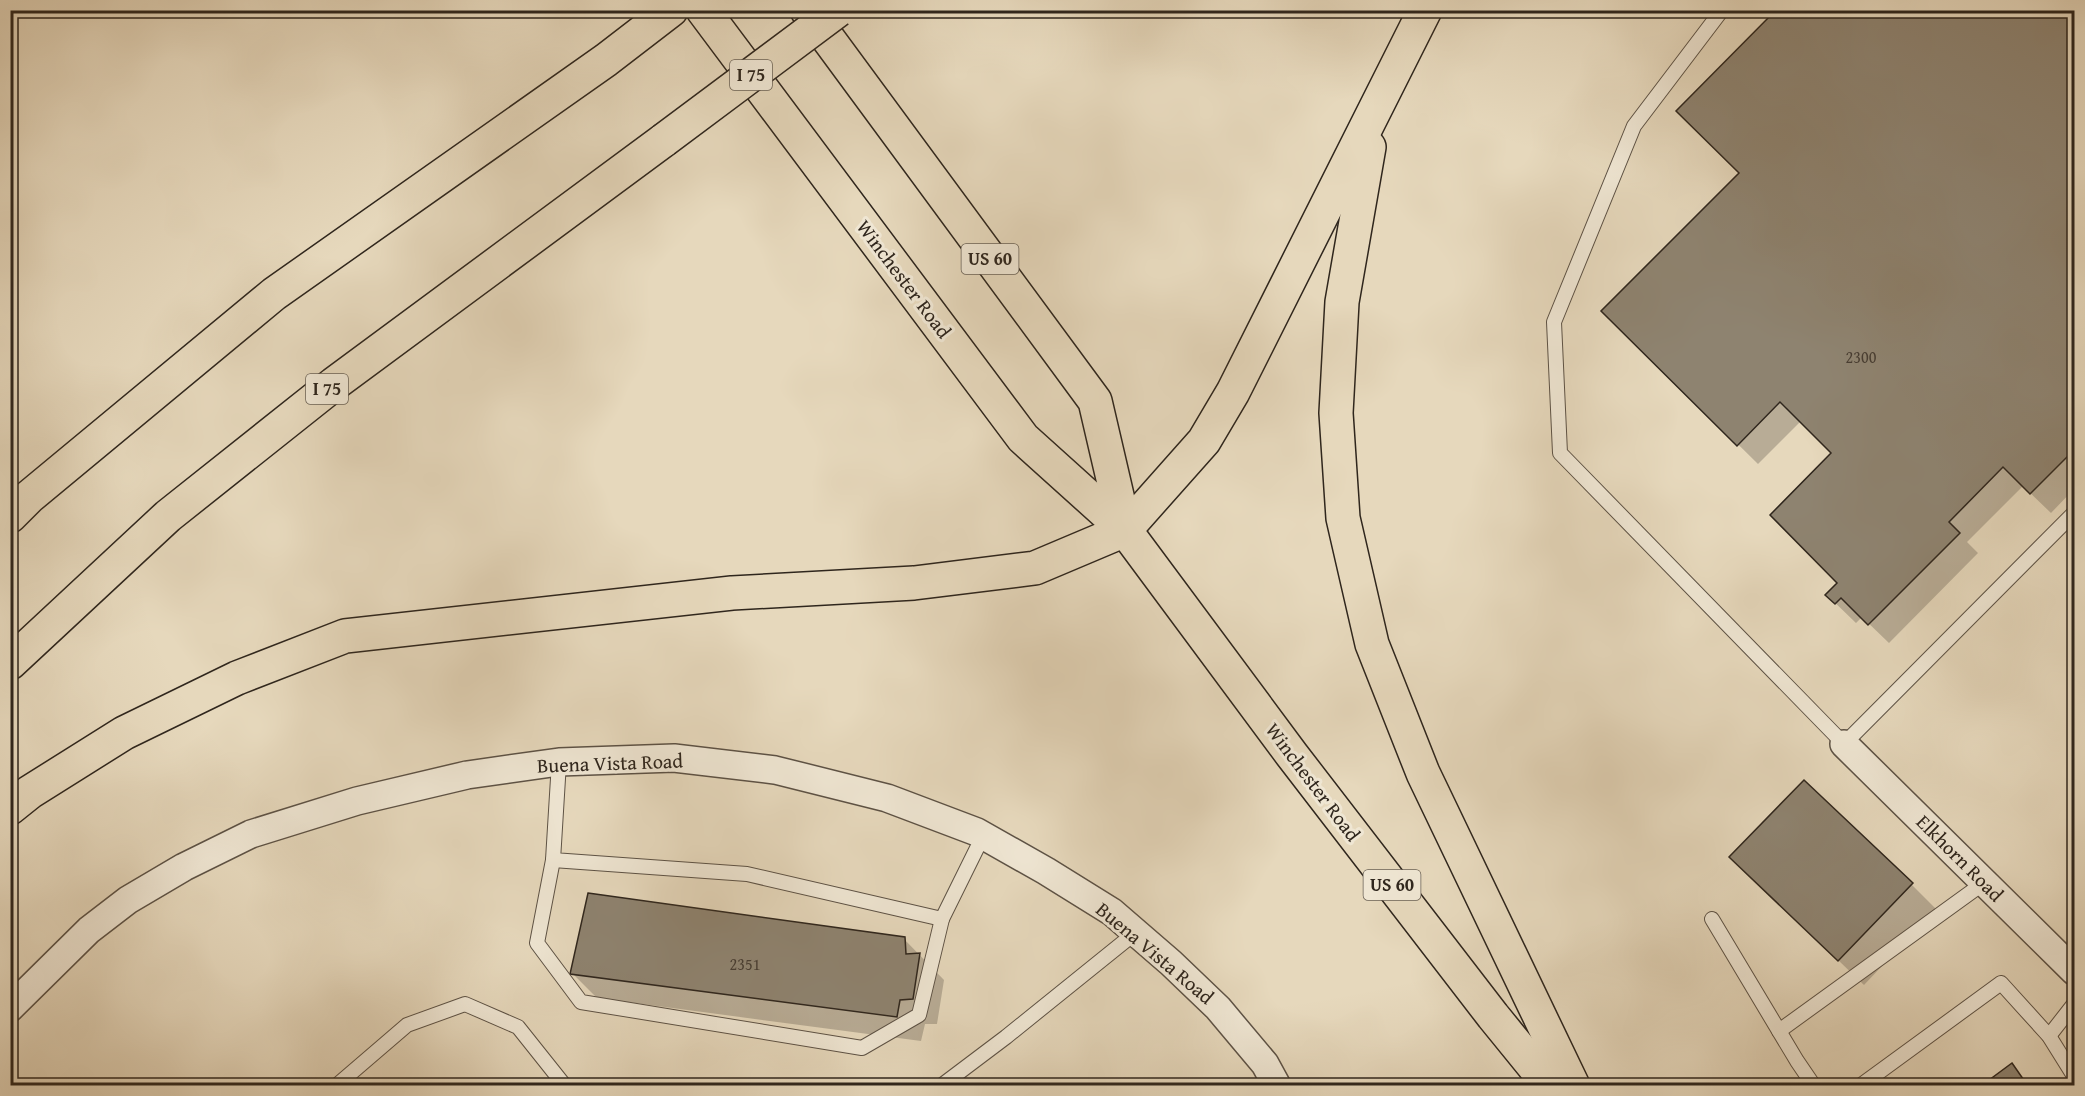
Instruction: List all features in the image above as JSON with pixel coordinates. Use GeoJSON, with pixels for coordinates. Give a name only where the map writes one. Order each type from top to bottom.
{"type":"FeatureCollection","features":[{"type":"Feature","properties":{"kind":"highway"},"geometry":{"type":"LineString","coordinates":[[10,516],[29,497],[273,294],[606,60],[672,10]]}},
{"type":"Feature","properties":{"kind":"highway","name":"Winchester Road"},"geometry":{"type":"LineString","coordinates":[[703,10],[1023,438],[1125,530],[1299,764],[1493,1016],[1550,1086]]}},
{"type":"Feature","properties":{"kind":"highway","name":"Winchester Road"},"geometry":{"type":"LineString","coordinates":[[807,10],[1095,401],[1125,530]]}},
{"type":"Feature","properties":{"kind":"highway","name":"I 75"},"geometry":{"type":"LineString","coordinates":[[10,663],[187,501],[334,384],[838,10]]}},
{"type":"Feature","properties":{"kind":"highway"},"geometry":{"type":"LineString","coordinates":[[10,808],[30,792],[124,734],[237,678],[345,636],[732,593],[914,583],[1035,568],[1125,530],[1204,441],[1233,392],[1375,114],[1425,10]]}},
{"type":"Feature","properties":{"kind":"highway"},"geometry":{"type":"LineString","coordinates":[[1375,114],[1342,302],[1336,413],[1343,518],[1372,644],[1423,773],[1573,1086]]}},
{"type":"Feature","properties":{"kind":"street","name":"Elkhorn Road"},"geometry":{"type":"LineString","coordinates":[[1844,744],[2074,972]]}},
{"type":"Feature","properties":{"kind":"street","name":"Buena Vista Road"},"geometry":{"type":"LineString","coordinates":[[10,1008],[88,930],[128,900],[184,867],[251,834],[357,801],[456,777],[559,762],[674,758],[776,770],[887,798],[983,836],[1046,871],[1112,912],[1218,1008],[1265,1064],[1272,1084]]}},
{"type":"Feature","properties":{"kind":"lane"},"geometry":{"type":"LineString","coordinates":[[1722,10],[1634,126],[1554,322],[1560,453],[1844,744],[2074,513]]}},
{"type":"Feature","properties":{"kind":"lane"},"geometry":{"type":"LineString","coordinates":[[559,762],[553,860],[537,943],[581,1002],[862,1048],[919,1015],[942,918],[983,836]]}},
{"type":"Feature","properties":{"kind":"lane"},"geometry":{"type":"LineString","coordinates":[[553,860],[747,874],[942,918]]}},
{"type":"Feature","properties":{"kind":"lane"},"geometry":{"type":"LineString","coordinates":[[1779,1031],[1985,882]]}},
{"type":"Feature","properties":{"kind":"lane"},"geometry":{"type":"LineString","coordinates":[[1712,919],[1814,1086]]}},
{"type":"Feature","properties":{"kind":"lane"},"geometry":{"type":"LineString","coordinates":[[941,1086],[1135,933]]}},
{"type":"Feature","properties":{"kind":"lane"},"geometry":{"type":"LineString","coordinates":[[1860,1086],[2001,983],[2049,1036],[2074,1076]]}},
{"type":"Feature","properties":{"kind":"lane"},"geometry":{"type":"LineString","coordinates":[[336,1086],[407,1025],[465,1004],[518,1027],[565,1086]]}},
{"type":"Feature","properties":{"kind":"lane"},"geometry":{"type":"LineString","coordinates":[[2049,1036],[2074,1004]]}},
{"type":"Feature","properties":{"kind":"building"},"geometry":{"type":"Polygon","coordinates":[[[1776,10],[2074,10],[2074,450],[2030,494],[2003,467],[1949,522],[1960,533],[1868,625],[1841,598],[1835,604],[1825,595],[1837,583],[1770,515],[1831,453],[1780,402],[1737,446],[1601,311],[1739,173],[1676,111],[1776,10]]]}},
{"type":"Feature","properties":{"kind":"building"},"geometry":{"type":"Polygon","coordinates":[[[1804,780],[1913,883],[1838,961],[1729,857],[1804,780]]]}},
{"type":"Feature","properties":{"kind":"building"},"geometry":{"type":"Polygon","coordinates":[[[588,893],[905,937],[906,954],[920,953],[913,999],[900,1000],[897,1017],[570,974],[588,893]]]}},
{"type":"Feature","properties":{"kind":"building"},"geometry":{"type":"Polygon","coordinates":[[[2012,1063],[2028,1086],[1981,1086],[2012,1063]]]}}]}
